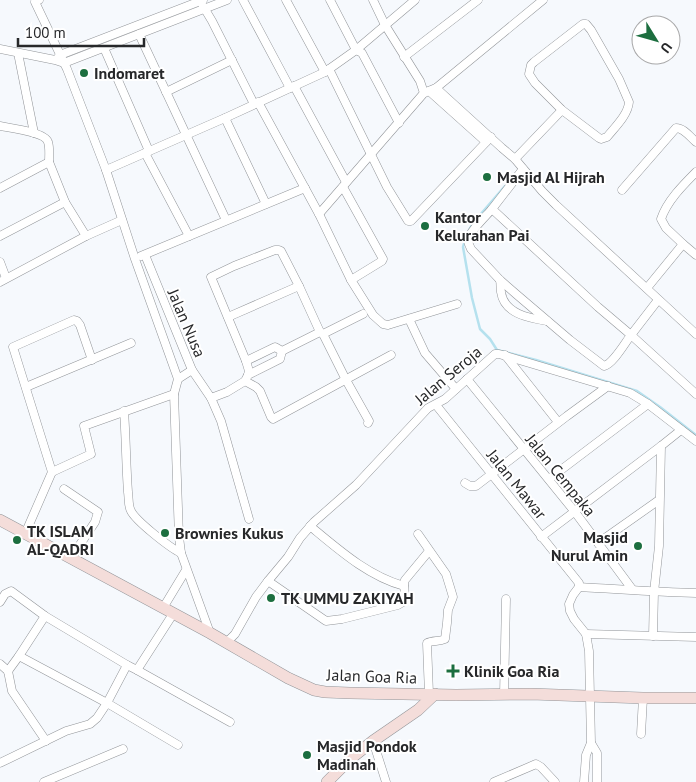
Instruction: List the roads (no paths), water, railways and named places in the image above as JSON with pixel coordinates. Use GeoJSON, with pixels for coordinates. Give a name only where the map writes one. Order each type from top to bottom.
{"type":"FeatureCollection","features":[{"type":"Feature","properties":{"kind":"main road","name":"Jalan Goa Ria"},"geometry":{"type":"LineString","coordinates":[[0,520],[210,633],[288,678],[314,690],[350,693],[696,698]]}},
{"type":"Feature","properties":{"kind":"main road"},"geometry":{"type":"LineString","coordinates":[[327,782],[350,759],[418,710],[432,694]]}},
{"type":"Feature","properties":{"kind":"street"},"geometry":{"type":"LineString","coordinates":[[0,50],[58,58],[201,0],[204,9],[305,188],[352,280],[373,315],[379,321],[388,325],[457,304]]}},
{"type":"Feature","properties":{"kind":"street"},"geometry":{"type":"LineString","coordinates":[[64,63],[227,0]]}},
{"type":"Feature","properties":{"kind":"street"},"geometry":{"type":"LineString","coordinates":[[243,0],[292,87],[383,259],[352,280]]}},
{"type":"Feature","properties":{"kind":"street"},"geometry":{"type":"LineString","coordinates":[[286,0],[327,70],[387,187],[409,221],[488,140]]}},
{"type":"Feature","properties":{"kind":"street"},"geometry":{"type":"LineString","coordinates":[[330,0],[356,50],[362,53],[399,123]]}},
{"type":"Feature","properties":{"kind":"street"},"geometry":{"type":"LineString","coordinates":[[373,0],[385,26],[420,81],[488,140],[515,159],[556,205],[696,334]]}},
{"type":"Feature","properties":{"kind":"street"},"geometry":{"type":"LineString","coordinates":[[106,170],[225,118],[327,70],[356,50],[414,0]]}},
{"type":"Feature","properties":{"kind":"street"},"geometry":{"type":"LineString","coordinates":[[404,57],[478,0]]}},
{"type":"Feature","properties":{"kind":"street"},"geometry":{"type":"LineString","coordinates":[[319,214],[399,123],[430,91],[543,0]]}},
{"type":"Feature","properties":{"kind":"street"},"geometry":{"type":"LineString","coordinates":[[36,1],[58,58],[64,63],[106,170],[178,380],[174,394],[178,528],[181,553],[210,633]]}},
{"type":"Feature","properties":{"kind":"street"},"geometry":{"type":"LineString","coordinates":[[586,24],[619,79],[629,104],[626,113],[604,139],[598,138],[562,110],[535,84],[529,74],[529,70],[534,62],[579,26],[586,24]]}},
{"type":"Feature","properties":{"kind":"street"},"geometry":{"type":"LineString","coordinates":[[139,34],[226,220]]}},
{"type":"Feature","properties":{"kind":"street"},"geometry":{"type":"LineString","coordinates":[[104,48],[147,152],[189,236]]}},
{"type":"Feature","properties":{"kind":"street"},"geometry":{"type":"LineString","coordinates":[[18,53],[34,133]]}},
{"type":"Feature","properties":{"kind":"street"},"geometry":{"type":"LineString","coordinates":[[166,92],[232,60]]}},
{"type":"Feature","properties":{"kind":"street"},"geometry":{"type":"LineString","coordinates":[[515,159],[562,110]]}},
{"type":"Feature","properties":{"kind":"street"},"geometry":{"type":"LineString","coordinates":[[225,118],[266,204]]}},
{"type":"Feature","properties":{"kind":"street"},"geometry":{"type":"LineString","coordinates":[[0,126],[42,135],[48,140],[49,162],[65,202],[86,236]]}},
{"type":"Feature","properties":{"kind":"street"},"geometry":{"type":"LineString","coordinates":[[622,190],[676,128],[683,130],[696,142]]}},
{"type":"Feature","properties":{"kind":"street"},"geometry":{"type":"LineString","coordinates":[[0,188],[49,162]]}},
{"type":"Feature","properties":{"kind":"street"},"geometry":{"type":"LineString","coordinates":[[523,169],[468,239],[471,248],[500,280],[604,366],[608,365],[658,300]]}},
{"type":"Feature","properties":{"kind":"street"},"geometry":{"type":"LineString","coordinates":[[696,172],[666,207],[661,219],[670,232],[696,255]]}},
{"type":"Feature","properties":{"kind":"street"},"geometry":{"type":"LineString","coordinates":[[135,259],[305,188]]}},
{"type":"Feature","properties":{"kind":"street"},"geometry":{"type":"LineString","coordinates":[[0,236],[65,202]]}},
{"type":"Feature","properties":{"kind":"street"},"geometry":{"type":"LineString","coordinates":[[492,209],[696,394]]}},
{"type":"Feature","properties":{"kind":"street"},"geometry":{"type":"LineString","coordinates":[[0,262],[3,280],[86,236],[122,220]]}},
{"type":"Feature","properties":{"kind":"street"},"geometry":{"type":"LineString","coordinates":[[647,288],[683,244]]}},
{"type":"Feature","properties":{"kind":"street"},"geometry":{"type":"LineString","coordinates":[[247,378],[249,371],[246,361],[211,277],[234,266],[278,250],[281,251],[368,423]]}},
{"type":"Feature","properties":{"kind":"street","name":"Jalan Nusa"},"geometry":{"type":"LineString","coordinates":[[145,255],[192,370],[211,398],[223,427],[249,519]]}},
{"type":"Feature","properties":{"kind":"street"},"geometry":{"type":"LineString","coordinates":[[500,280],[501,294],[514,312],[528,318],[549,321]]}},
{"type":"Feature","properties":{"kind":"street"},"geometry":{"type":"LineString","coordinates":[[228,317],[299,286]]}},
{"type":"Feature","properties":{"kind":"street"},"geometry":{"type":"LineString","coordinates":[[282,351],[363,314]]}},
{"type":"Feature","properties":{"kind":"street"},"geometry":{"type":"LineString","coordinates":[[409,319],[425,353],[456,389]]}},
{"type":"Feature","properties":{"kind":"street"},"geometry":{"type":"LineString","coordinates":[[26,534],[52,472],[13,347],[77,320],[92,360]]}},
{"type":"Feature","properties":{"kind":"street"},"geometry":{"type":"LineString","coordinates":[[26,387],[131,343]]}},
{"type":"Feature","properties":{"kind":"street"},"geometry":{"type":"LineString","coordinates":[[246,361],[275,347],[282,351]]}},
{"type":"Feature","properties":{"kind":"street"},"geometry":{"type":"LineString","coordinates":[[211,398],[227,392],[280,359],[282,351]]}},
{"type":"Feature","properties":{"kind":"street","name":"Jalan Seroja"},"geometry":{"type":"LineString","coordinates":[[226,643],[235,634],[256,597],[310,526],[356,484],[428,408],[445,399],[492,355],[499,354],[630,393],[648,404],[696,441]]}},
{"type":"Feature","properties":{"kind":"street"},"geometry":{"type":"LineString","coordinates":[[247,378],[260,391],[273,419],[391,355]]}},
{"type":"Feature","properties":{"kind":"street"},"geometry":{"type":"LineString","coordinates":[[505,356],[558,422]]}},
{"type":"Feature","properties":{"kind":"street"},"geometry":{"type":"LineString","coordinates":[[178,380],[192,370]]}},
{"type":"Feature","properties":{"kind":"street","name":"Jalan Cempaka"},"geometry":{"type":"LineString","coordinates":[[467,379],[575,512],[632,589]]}},
{"type":"Feature","properties":{"kind":"street"},"geometry":{"type":"LineString","coordinates":[[465,483],[470,486],[476,486],[608,386]]}},
{"type":"Feature","properties":{"kind":"street"},"geometry":{"type":"LineString","coordinates":[[52,472],[91,454],[84,426],[174,394]]}},
{"type":"Feature","properties":{"kind":"street","name":"Jalan Mawar"},"geometry":{"type":"LineString","coordinates":[[436,404],[578,584]]}},
{"type":"Feature","properties":{"kind":"street"},"geometry":{"type":"LineString","coordinates":[[548,479],[648,404]]}},
{"type":"Feature","properties":{"kind":"street"},"geometry":{"type":"LineString","coordinates":[[124,411],[130,509],[138,520],[173,549],[181,553]]}},
{"type":"Feature","properties":{"kind":"street"},"geometry":{"type":"LineString","coordinates":[[541,537],[681,430]]}},
{"type":"Feature","properties":{"kind":"street"},"geometry":{"type":"LineString","coordinates":[[653,636],[654,592],[659,546],[661,446]]}},
{"type":"Feature","properties":{"kind":"street"},"geometry":{"type":"LineString","coordinates":[[64,489],[98,512],[95,522],[71,558]]}},
{"type":"Feature","properties":{"kind":"street"},"geometry":{"type":"LineString","coordinates":[[598,543],[660,500]]}},
{"type":"Feature","properties":{"kind":"street"},"geometry":{"type":"LineString","coordinates":[[310,526],[367,570],[388,581],[404,586]]}},
{"type":"Feature","properties":{"kind":"street"},"geometry":{"type":"LineString","coordinates":[[418,534],[446,574],[453,597],[448,610],[445,639],[427,643],[432,694]]}},
{"type":"Feature","properties":{"kind":"street"},"geometry":{"type":"LineString","coordinates":[[268,582],[323,619],[329,621],[398,605],[403,602],[406,597],[405,580],[429,551]]}},
{"type":"Feature","properties":{"kind":"street"},"geometry":{"type":"LineString","coordinates":[[137,670],[168,611],[186,570]]}},
{"type":"Feature","properties":{"kind":"street"},"geometry":{"type":"LineString","coordinates":[[584,782],[586,755],[591,743],[589,651],[586,634],[570,611],[569,604],[578,584],[654,592],[696,594]]}},
{"type":"Feature","properties":{"kind":"street"},"geometry":{"type":"LineString","coordinates":[[0,602],[5,594],[11,591],[45,616],[127,665],[230,722]]}},
{"type":"Feature","properties":{"kind":"street"},"geometry":{"type":"LineString","coordinates":[[504,694],[506,599]]}},
{"type":"Feature","properties":{"kind":"street"},"geometry":{"type":"LineString","coordinates":[[8,671],[45,616]]}},
{"type":"Feature","properties":{"kind":"street"},"geometry":{"type":"LineString","coordinates":[[586,634],[696,637]]}},
{"type":"Feature","properties":{"kind":"street"},"geometry":{"type":"LineString","coordinates":[[19,656],[107,703],[178,745]]}},
{"type":"Feature","properties":{"kind":"street"},"geometry":{"type":"LineString","coordinates":[[0,664],[8,671],[12,691],[46,741]]}},
{"type":"Feature","properties":{"kind":"street"},"geometry":{"type":"LineString","coordinates":[[1,760],[66,731],[90,724],[97,718],[107,703],[127,665]]}},
{"type":"Feature","properties":{"kind":"street"},"geometry":{"type":"LineString","coordinates":[[641,734],[643,698]]}},
{"type":"Feature","properties":{"kind":"street"},"geometry":{"type":"LineString","coordinates":[[373,741],[386,782]]}},
{"type":"Feature","properties":{"kind":"street"},"geometry":{"type":"LineString","coordinates":[[591,743],[597,753],[597,782]]}},
{"type":"Feature","properties":{"kind":"street"},"geometry":{"type":"LineString","coordinates":[[44,782],[123,749]]}},
{"type":"Feature","properties":{"kind":"street"},"geometry":{"type":"LineString","coordinates":[[494,782],[537,764],[555,782]]}},
{"type":"Feature","properties":{"kind":"waterway"},"geometry":{"type":"LineString","coordinates":[[469,230],[505,186]]}},
{"type":"Feature","properties":{"kind":"waterway"},"geometry":{"type":"LineString","coordinates":[[465,240],[463,247],[472,298],[480,329],[497,350],[637,391],[696,435]]}},
{"type":"Feature","properties":{"kind":"place","name":"Indomaret"},"geometry":{"type":"Point","coordinates":[84,73]}},
{"type":"Feature","properties":{"kind":"place","name":"Masjid Al Hijrah"},"geometry":{"type":"Point","coordinates":[487,177]}},
{"type":"Feature","properties":{"kind":"place","name":"Kantor Kelurahan Pai"},"geometry":{"type":"Point","coordinates":[425,226]}},
{"type":"Feature","properties":{"kind":"place","name":"Brownies Kukus"},"geometry":{"type":"Point","coordinates":[165,533]}},
{"type":"Feature","properties":{"kind":"place","name":"TK ISLAM AL-QADRI"},"geometry":{"type":"Point","coordinates":[17,540]}},
{"type":"Feature","properties":{"kind":"place","name":"Masjid Nurul Amin"},"geometry":{"type":"Point","coordinates":[638,546]}},
{"type":"Feature","properties":{"kind":"place","name":"TK UMMU ZAKIYAH"},"geometry":{"type":"Point","coordinates":[271,598]}},
{"type":"Feature","properties":{"kind":"place","name":"Klinik Goa Ria"},"geometry":{"type":"Point","coordinates":[453,671]}},
{"type":"Feature","properties":{"kind":"place","name":"Masjid Pondok Madinah"},"geometry":{"type":"Point","coordinates":[307,755]}}]}
